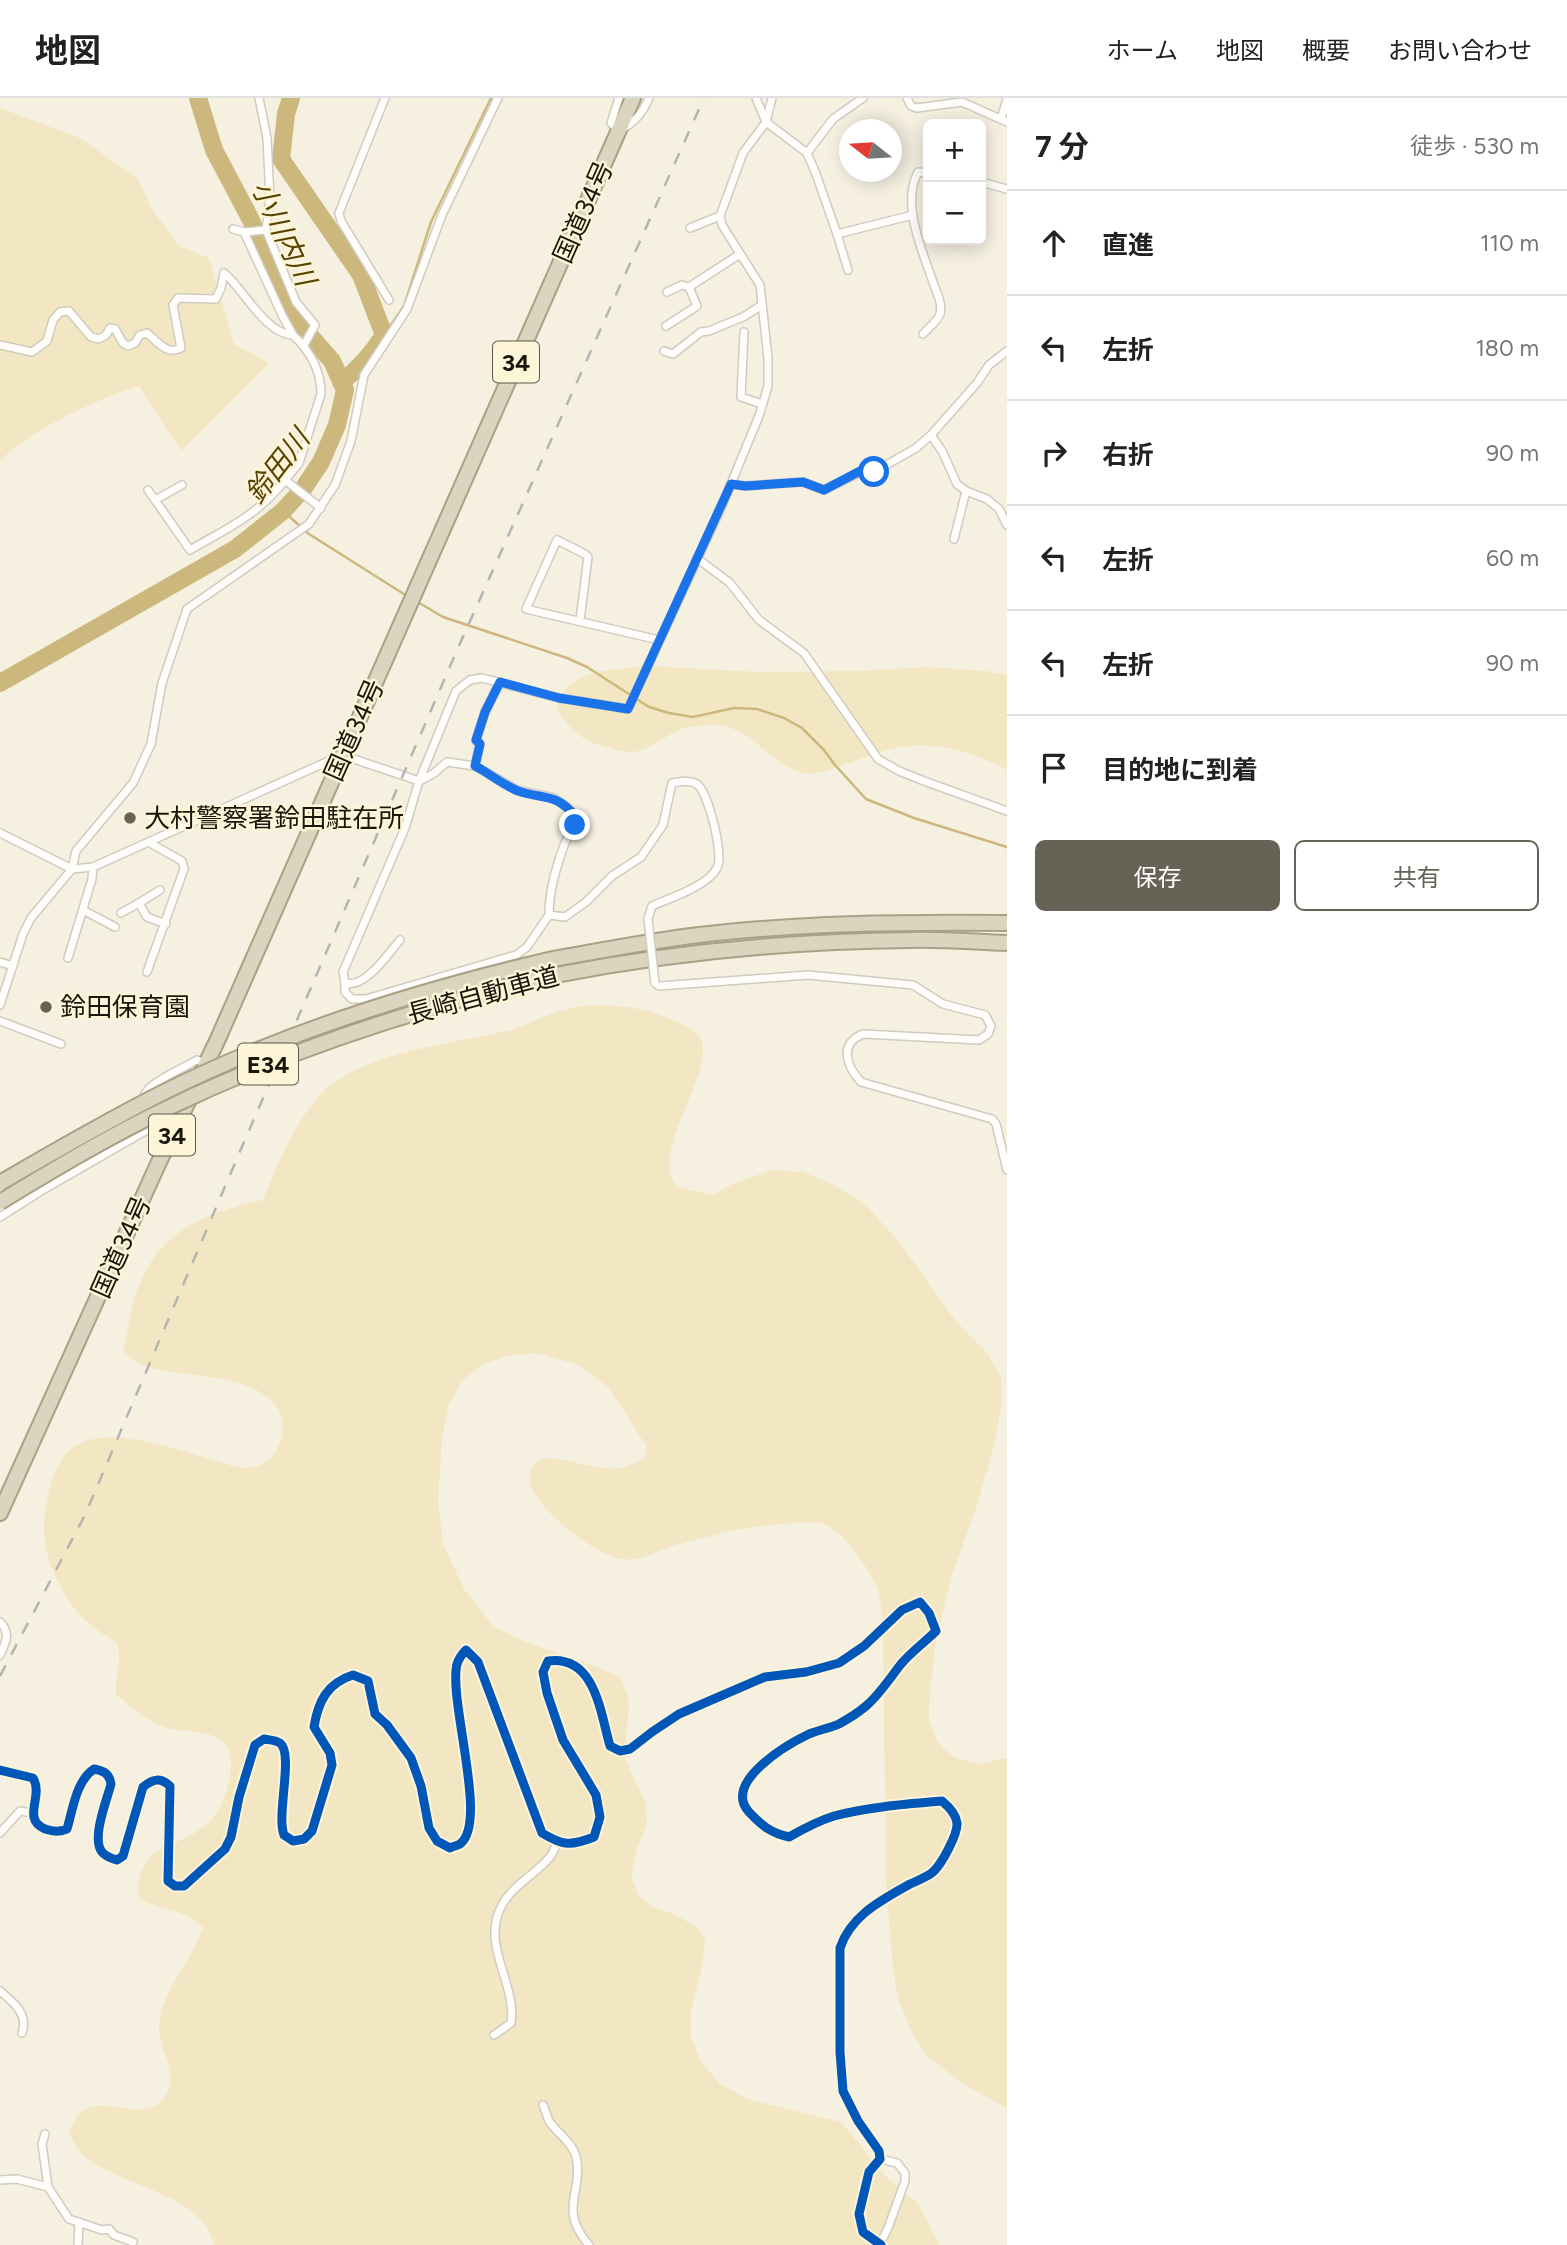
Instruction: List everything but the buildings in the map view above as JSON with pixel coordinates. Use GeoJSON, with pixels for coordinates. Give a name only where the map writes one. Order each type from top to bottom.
{"type":"FeatureCollection","features":[{"type":"Feature","properties":{"kind":"highway","name":"国道34号"},"geometry":{"type":"LineString","coordinates":[[0,1513],[206,1063],[634,98]]}},
{"type":"Feature","properties":{"kind":"highway","name":"長崎自動車道"},"geometry":{"type":"LineString","coordinates":[[0,1183],[73,1140],[164,1092],[261,1049],[413,995],[553,959],[692,936],[911,922],[1007,923]]}},
{"type":"Feature","properties":{"kind":"highway","name":"長崎自動車道"},"geometry":{"type":"LineString","coordinates":[[0,1202],[82,1153],[172,1106],[266,1064],[366,1027],[444,1003],[556,975],[694,952],[778,945],[912,940],[1007,943]]}},
{"type":"Feature","properties":{"kind":"street"},"geometry":{"type":"LineString","coordinates":[[259,98],[267,138],[270,198],[264,230],[296,302],[316,325],[304,345]]}},
{"type":"Feature","properties":{"kind":"street"},"geometry":{"type":"LineString","coordinates":[[385,98],[339,213],[341,221],[389,300]]}},
{"type":"Feature","properties":{"kind":"street"},"geometry":{"type":"LineString","coordinates":[[0,1005],[31,918],[72,869],[76,851],[133,783],[151,744],[162,683],[187,609],[308,525],[335,485],[351,441],[364,375],[407,309],[442,215],[498,98]]}},
{"type":"Feature","properties":{"kind":"street"},"geometry":{"type":"LineString","coordinates":[[619,98],[611,123],[619,131],[632,124],[649,98]]}},
{"type":"Feature","properties":{"kind":"street"},"geometry":{"type":"LineString","coordinates":[[756,98],[766,122],[807,153],[845,254],[848,270]]}},
{"type":"Feature","properties":{"kind":"street"},"geometry":{"type":"LineString","coordinates":[[0,832],[72,869],[93,867],[342,755],[419,780],[433,774],[447,762],[475,766],[517,790],[554,798],[576,817],[554,876],[548,915],[527,947],[516,955],[366,999],[352,999],[345,992],[343,972],[405,828],[419,780],[456,691],[470,680],[482,678],[559,698],[628,709],[632,704],[731,484],[768,386],[768,358],[760,285],[722,225],[720,216],[743,153],[766,122],[772,98]]}},
{"type":"Feature","properties":{"kind":"street"},"geometry":{"type":"LineString","coordinates":[[807,153],[834,119],[863,98]]}},
{"type":"Feature","properties":{"kind":"street"},"geometry":{"type":"LineString","coordinates":[[907,98],[911,106],[918,108],[962,100],[1004,120],[1007,99]]}},
{"type":"Feature","properties":{"kind":"street"},"geometry":{"type":"LineString","coordinates":[[923,172],[918,172],[912,184],[914,215],[922,253],[941,305],[940,316],[923,334]]}},
{"type":"Feature","properties":{"kind":"street"},"geometry":{"type":"LineString","coordinates":[[986,183],[1007,189]]}},
{"type":"Feature","properties":{"kind":"street"},"geometry":{"type":"LineString","coordinates":[[837,234],[914,215]]}},
{"type":"Feature","properties":{"kind":"street"},"geometry":{"type":"LineString","coordinates":[[690,228],[720,216]]}},
{"type":"Feature","properties":{"kind":"street"},"geometry":{"type":"LineString","coordinates":[[233,229],[244,232],[264,230]]}},
{"type":"Feature","properties":{"kind":"street"},"geometry":{"type":"LineString","coordinates":[[148,490],[190,550],[249,517],[287,481],[299,463],[321,394],[321,382],[304,345],[293,334],[283,317],[244,232]]}},
{"type":"Feature","properties":{"kind":"street"},"geometry":{"type":"LineString","coordinates":[[688,287],[740,254]]}},
{"type":"Feature","properties":{"kind":"street"},"geometry":{"type":"LineString","coordinates":[[0,345],[32,352],[47,341],[53,320],[60,312],[69,311],[91,337],[99,340],[110,328],[115,328],[123,343],[128,346],[140,335],[147,333],[168,350],[175,351],[181,348],[173,304],[178,298],[216,299],[224,273],[235,282],[245,299],[259,314],[286,334],[293,334]]}},
{"type":"Feature","properties":{"kind":"street"},"geometry":{"type":"LineString","coordinates":[[666,326],[697,306],[688,287],[682,285],[667,292]]}},
{"type":"Feature","properties":{"kind":"street"},"geometry":{"type":"LineString","coordinates":[[664,351],[673,354],[701,332],[732,322],[762,306]]}},
{"type":"Feature","properties":{"kind":"street"},"geometry":{"type":"LineString","coordinates":[[744,332],[741,397],[762,404]]}},
{"type":"Feature","properties":{"kind":"street"},"geometry":{"type":"LineString","coordinates":[[731,484],[745,486],[803,482],[824,490],[860,471],[874,472],[916,448],[931,435],[977,383],[989,365],[1007,351]]}},
{"type":"Feature","properties":{"kind":"street"},"geometry":{"type":"LineString","coordinates":[[931,435],[942,451],[957,484],[966,491],[988,499],[999,509],[1007,525]]}},
{"type":"Feature","properties":{"kind":"street"},"geometry":{"type":"LineString","coordinates":[[287,481],[319,507]]}},
{"type":"Feature","properties":{"kind":"street"},"geometry":{"type":"LineString","coordinates":[[155,500],[182,485]]}},
{"type":"Feature","properties":{"kind":"street"},"geometry":{"type":"LineString","coordinates":[[954,539],[966,491]]}},
{"type":"Feature","properties":{"kind":"street"},"geometry":{"type":"LineString","coordinates":[[580,620],[588,557],[558,540],[526,609],[659,640]]}},
{"type":"Feature","properties":{"kind":"street"},"geometry":{"type":"LineString","coordinates":[[698,559],[730,583],[760,620],[804,653],[878,759],[924,782],[1007,811]]}},
{"type":"Feature","properties":{"kind":"street"},"geometry":{"type":"LineString","coordinates":[[475,766],[480,744],[476,740],[485,712],[500,682]]}},
{"type":"Feature","properties":{"kind":"street"},"geometry":{"type":"LineString","coordinates":[[548,915],[565,917],[586,902],[612,876],[641,856],[663,825],[672,783],[688,781],[697,785],[706,799],[718,846],[719,866],[710,878],[652,906],[648,919],[655,983],[659,986],[808,975],[913,985],[943,1004],[985,1015],[990,1026],[988,1034],[979,1040],[863,1034],[854,1037],[847,1058],[851,1072],[861,1083],[992,1119],[996,1124],[1007,1170]]}},
{"type":"Feature","properties":{"kind":"street"},"geometry":{"type":"LineString","coordinates":[[147,972],[184,869],[182,861],[150,843]]}},
{"type":"Feature","properties":{"kind":"street"},"geometry":{"type":"LineString","coordinates":[[68,958],[92,879],[93,867]]}},
{"type":"Feature","properties":{"kind":"street"},"geometry":{"type":"LineString","coordinates":[[121,913],[160,890]]}},
{"type":"Feature","properties":{"kind":"street"},"geometry":{"type":"LineString","coordinates":[[139,903],[147,917],[166,924]]}},
{"type":"Feature","properties":{"kind":"street"},"geometry":{"type":"LineString","coordinates":[[83,910],[115,928]]}},
{"type":"Feature","properties":{"kind":"street"},"geometry":{"type":"LineString","coordinates":[[345,983],[350,985],[365,979],[400,940]]}},
{"type":"Feature","properties":{"kind":"street"},"geometry":{"type":"LineString","coordinates":[[0,962],[13,966]]}},
{"type":"Feature","properties":{"kind":"street"},"geometry":{"type":"LineString","coordinates":[[0,1021],[61,1044]]}},
{"type":"Feature","properties":{"kind":"street"},"geometry":{"type":"LineString","coordinates":[[172,1136],[160,1132],[145,1117],[142,1110],[144,1097],[148,1089],[197,1060],[206,1063]]}},
{"type":"Feature","properties":{"kind":"street"},"geometry":{"type":"LineString","coordinates":[[0,1217],[154,1126]]}},
{"type":"Feature","properties":{"kind":"street"},"geometry":{"type":"LineString","coordinates":[[0,1770],[33,1778],[38,1793],[34,1819],[41,1828],[58,1833],[67,1829],[86,1774],[94,1769],[103,1770],[110,1776],[111,1784],[97,1837],[99,1848],[104,1855],[117,1860],[123,1856],[143,1787],[158,1779],[164,1781],[170,1786],[168,1881],[175,1886],[184,1886],[225,1849],[231,1837],[239,1797],[255,1745],[264,1739],[283,1745],[286,1757],[281,1817],[284,1835],[293,1841],[304,1839],[312,1831],[332,1765],[330,1754],[314,1727],[317,1707],[328,1690],[340,1679],[353,1675],[368,1681],[375,1714],[387,1725],[411,1758],[421,1786],[429,1828],[437,1841],[450,1848],[461,1843],[468,1833],[470,1804],[456,1690],[457,1665],[466,1650],[478,1662],[542,1833],[558,1843],[579,1843],[594,1837],[600,1817],[596,1795],[563,1740],[547,1693],[543,1671],[548,1661],[562,1659],[577,1667],[590,1679],[610,1746],[620,1751],[630,1749],[679,1714],[765,1677],[806,1672],[839,1662],[864,1646],[902,1610],[920,1602],[929,1613],[936,1631],[902,1663],[886,1685],[867,1705],[839,1724],[807,1735],[766,1761],[750,1776],[741,1791],[743,1805],[755,1818],[773,1833],[789,1837],[834,1816],[912,1803],[942,1801],[957,1822],[953,1839],[934,1871],[871,1908],[855,1922],[840,1948],[840,2052],[843,2091],[858,2121],[879,2151],[880,2159],[869,2172],[859,2214],[863,2232],[880,2244],[901,2193],[905,2173],[897,2163],[880,2159]]}},
{"type":"Feature","properties":{"kind":"street"},"geometry":{"type":"LineString","coordinates":[[0,1622],[7,1631],[7,1638],[0,1655]]}},
{"type":"Feature","properties":{"kind":"street"},"geometry":{"type":"LineString","coordinates":[[0,1833],[20,1811],[33,1813]]}},
{"type":"Feature","properties":{"kind":"street"},"geometry":{"type":"LineString","coordinates":[[494,2035],[511,2023],[513,2011],[499,1963],[495,1931],[497,1916],[502,1904],[516,1887],[550,1857],[558,1843]]}},
{"type":"Feature","properties":{"kind":"street"},"geometry":{"type":"LineString","coordinates":[[0,1992],[17,2005],[25,2023],[22,2033]]}},
{"type":"Feature","properties":{"kind":"street"},"geometry":{"type":"LineString","coordinates":[[543,2105],[550,2121],[575,2153],[578,2176],[572,2203],[574,2221],[589,2245]]}},
{"type":"Feature","properties":{"kind":"street"},"geometry":{"type":"LineString","coordinates":[[45,2134],[42,2144],[48,2187],[69,2219],[110,2230],[114,2235],[133,2242]]}},
{"type":"Feature","properties":{"kind":"street"},"geometry":{"type":"LineString","coordinates":[[0,2180],[17,2179],[48,2187]]}},
{"type":"Feature","properties":{"kind":"street"},"geometry":{"type":"LineString","coordinates":[[78,2245],[79,2222]]}},
{"type":"Feature","properties":{"kind":"shaded area"},"geometry":{"type":"Polygon","coordinates":[[[0,108],[80,138],[138,179],[151,208],[179,246],[209,258],[234,344],[269,363],[181,451],[139,386],[104,399],[46,427],[0,461],[0,108]]]}},
{"type":"Feature","properties":{"kind":"shaded area"},"geometry":{"type":"Polygon","coordinates":[[[647,666],[758,672],[927,667],[1007,675],[1007,770],[953,749],[909,746],[877,753],[826,771],[803,773],[782,763],[741,732],[712,725],[684,728],[645,749],[623,751],[580,736],[557,709],[562,696],[580,678],[606,671],[647,666]]]}},
{"type":"Feature","properties":{"kind":"shaded area"},"geometry":{"type":"Polygon","coordinates":[[[587,1005],[621,1006],[664,1016],[686,1026],[701,1039],[701,1066],[680,1121],[670,1157],[670,1174],[677,1187],[712,1195],[735,1183],[772,1170],[803,1172],[830,1183],[864,1203],[899,1242],[955,1320],[988,1354],[1001,1377],[1002,1404],[993,1449],[978,1502],[952,1575],[936,1639],[929,1719],[936,1739],[946,1751],[958,1759],[978,1764],[1007,1758],[1007,2108],[965,2085],[926,2055],[911,2030],[898,1998],[893,1971],[886,1882],[883,1633],[878,1590],[864,1565],[851,1546],[836,1532],[815,1522],[735,1530],[629,1560],[597,1549],[568,1530],[544,1506],[530,1482],[532,1469],[540,1459],[618,1468],[631,1465],[645,1457],[647,1447],[609,1388],[579,1365],[537,1353],[507,1356],[482,1365],[461,1382],[449,1404],[442,1437],[438,1502],[443,1544],[464,1589],[493,1626],[524,1641],[621,1678],[629,1701],[625,1759],[645,1801],[647,1822],[631,1876],[638,1895],[652,1907],[674,1914],[698,1928],[705,1939],[703,1962],[691,2012],[691,2037],[700,2060],[720,2084],[747,2099],[841,2122],[886,2176],[918,2204],[940,2245],[214,2245],[208,2229],[196,2215],[161,2194],[89,2160],[69,2134],[77,2118],[87,2109],[98,2106],[137,2110],[149,2108],[160,2102],[167,2093],[170,2075],[160,2036],[161,2012],[171,1987],[203,1928],[190,1917],[139,1898],[139,1881],[150,1858],[211,1821],[224,1798],[231,1764],[224,1743],[216,1737],[164,1727],[139,1713],[116,1694],[119,1656],[117,1643],[74,1609],[60,1587],[50,1563],[44,1524],[51,1484],[58,1464],[72,1448],[86,1441],[103,1438],[140,1440],[243,1468],[256,1467],[269,1459],[278,1447],[282,1434],[281,1415],[271,1400],[256,1390],[236,1383],[151,1368],[134,1361],[123,1352],[136,1293],[154,1258],[166,1244],[194,1223],[227,1209],[263,1200],[294,1132],[318,1097],[336,1081],[382,1059],[511,1030],[551,1014],[587,1005]]]}},
{"type":"Feature","properties":{"kind":"waterway","name":"鈴田川"},"geometry":{"type":"LineString","coordinates":[[0,683],[235,549],[283,511],[303,489],[321,462],[337,425],[345,390],[332,361],[296,320],[287,303],[250,218],[214,150],[198,98]]}},
{"type":"Feature","properties":{"kind":"waterway","name":"鈴田川"},"geometry":{"type":"LineString","coordinates":[[291,98],[286,114],[281,159],[361,275],[384,335],[365,361],[341,382]]}},
{"type":"Feature","properties":{"kind":"waterway"},"geometry":{"type":"LineString","coordinates":[[384,335],[404,306],[431,222],[491,98]]}},
{"type":"Feature","properties":{"kind":"waterway"},"geometry":{"type":"LineString","coordinates":[[283,511],[309,534],[407,596]]}},
{"type":"Feature","properties":{"kind":"waterway"},"geometry":{"type":"LineString","coordinates":[[416,601],[443,617],[587,667],[649,707],[693,717],[734,708],[757,709],[784,718],[802,728],[866,799],[914,818],[1007,847]]}},
{"type":"Feature","properties":{"kind":"railway"},"geometry":{"type":"LineString","coordinates":[[0,1676],[85,1515],[458,648],[704,98]]}},
{"type":"Feature","properties":{"kind":"cycle path"},"geometry":{"type":"LineString","coordinates":[[0,1770],[33,1778],[36,1785],[35,1819],[38,1825],[56,1831],[67,1829],[76,1796],[88,1774],[94,1769],[106,1773],[111,1784],[99,1829],[99,1846],[105,1855],[117,1860],[123,1856],[143,1787],[156,1780],[163,1781],[170,1786],[168,1881],[175,1886],[184,1886],[225,1849],[231,1837],[239,1797],[255,1745],[264,1739],[280,1743],[284,1749],[284,1835],[293,1841],[304,1839],[312,1831],[332,1765],[330,1753],[314,1727],[316,1718],[321,1702],[330,1688],[353,1675],[368,1681],[375,1714],[387,1725],[411,1758],[421,1786],[429,1828],[437,1841],[450,1848],[460,1844],[468,1832],[471,1812],[456,1681],[457,1664],[466,1650],[478,1662],[542,1833],[562,1842],[579,1842],[594,1837],[600,1817],[596,1795],[563,1740],[547,1693],[543,1672],[548,1661],[564,1661],[586,1676],[598,1702],[610,1746],[620,1751],[630,1749],[679,1714],[765,1677],[806,1672],[839,1663],[864,1646],[902,1610],[920,1602],[929,1613],[936,1631],[905,1660],[863,1708],[839,1724],[799,1739],[760,1766],[744,1789],[743,1801],[749,1812],[763,1825],[789,1837],[834,1816],[860,1810],[942,1801],[951,1810],[957,1823],[952,1841],[934,1871],[889,1896],[860,1917],[845,1936],[840,1948],[840,2052],[843,2091],[858,2121],[879,2151],[880,2159],[869,2172],[859,2214],[863,2232],[881,2245]]}},
{"type":"Feature","properties":{"kind":"place","name":"大村警察署鈴田駐在所"},"geometry":{"type":"Point","coordinates":[130,818]}},
{"type":"Feature","properties":{"kind":"place","name":"鈴田保育園"},"geometry":{"type":"Point","coordinates":[46,1007]}},
{"type":"Feature","properties":{"kind":"route"},"geometry":{"type":"LineString","coordinates":[[575,825],[576,817],[554,798],[517,790],[475,766],[480,744],[476,740],[485,712],[500,682],[559,698],[628,709],[731,484],[745,486],[803,482],[824,490],[860,471],[874,472]]}},
{"type":"Feature","properties":{"kind":"water label","name":"小川内川"},"geometry":{"type":"Point","coordinates":[284,233]}}]}
